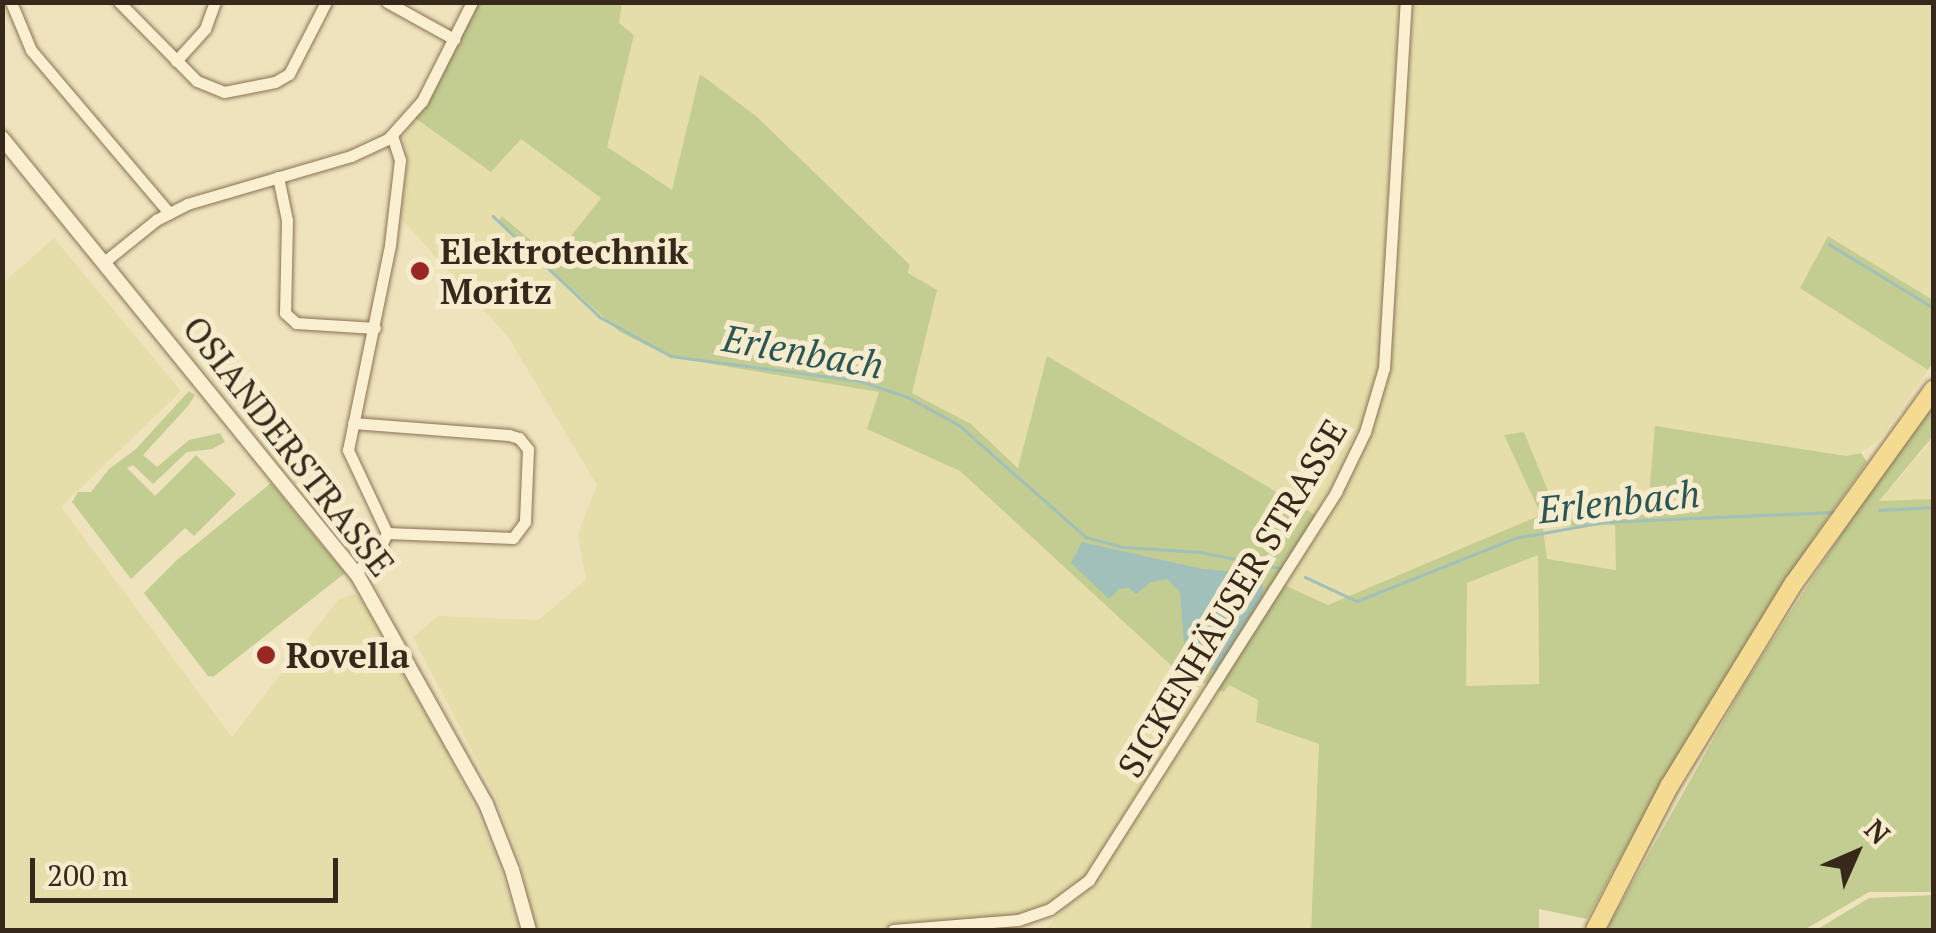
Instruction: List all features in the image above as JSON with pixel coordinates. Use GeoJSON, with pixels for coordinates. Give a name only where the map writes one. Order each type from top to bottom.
{"type":"FeatureCollection","features":[{"type":"Feature","properties":{"kind":"main road"},"geometry":{"type":"LineString","coordinates":[[1595,930],[1670,785],[1794,583],[1934,389]]}},
{"type":"Feature","properties":{"kind":"street"},"geometry":{"type":"LineString","coordinates":[[11,2],[31,50],[169,212]]}},
{"type":"Feature","properties":{"kind":"street"},"geometry":{"type":"LineString","coordinates":[[119,2],[176,61],[215,91],[275,82],[294,70],[326,2]]}},
{"type":"Feature","properties":{"kind":"street"},"geometry":{"type":"LineString","coordinates":[[176,61],[205,29],[215,2]]}},
{"type":"Feature","properties":{"kind":"street"},"geometry":{"type":"LineString","coordinates":[[388,2],[454,38]]}},
{"type":"Feature","properties":{"kind":"street"},"geometry":{"type":"LineString","coordinates":[[104,262],[169,212],[207,196],[351,156],[392,135],[422,100],[472,2]]}},
{"type":"Feature","properties":{"kind":"street","name":"SICKENHÄUSER STRASSE"},"geometry":{"type":"LineString","coordinates":[[893,930],[1018,920],[1064,901],[1089,880],[1336,492],[1366,432],[1384,368],[1406,2]]}},
{"type":"Feature","properties":{"kind":"street"},"geometry":{"type":"LineString","coordinates":[[388,533],[350,460],[353,423],[375,328],[399,167],[392,135]]}},
{"type":"Feature","properties":{"kind":"street","name":"OSIANDERSTRASSE"},"geometry":{"type":"LineString","coordinates":[[2,138],[355,572],[486,804],[512,870],[528,930]]}},
{"type":"Feature","properties":{"kind":"street"},"geometry":{"type":"LineString","coordinates":[[278,177],[287,220],[286,316],[302,324],[375,328]]}},
{"type":"Feature","properties":{"kind":"street"},"geometry":{"type":"LineString","coordinates":[[353,423],[514,436],[528,449],[525,522],[513,538],[388,533]]}},
{"type":"Feature","properties":{"kind":"street"},"geometry":{"type":"LineString","coordinates":[[355,572],[377,554],[388,533]]}},
{"type":"Feature","properties":{"kind":"shaded area"},"geometry":{"type":"Polygon","coordinates":[[[622,3],[1933,3],[1933,300],[1829,236],[1800,288],[1928,370],[1879,440],[1861,453],[1648,508],[1557,513],[1524,432],[1505,435],[1542,515],[1328,605],[1274,582],[1048,357],[1019,468],[971,424],[912,393],[910,265],[756,116],[701,75],[672,190],[606,147],[634,35],[619,23],[622,3]]]}},
{"type":"Feature","properties":{"kind":"shaded area"},"geometry":{"type":"Polygon","coordinates":[[[415,118],[491,171],[520,138],[601,198],[553,259],[503,216],[498,222],[620,332],[769,373],[880,392],[928,453],[960,471],[1176,670],[1224,692],[1228,684],[1259,700],[1256,722],[1319,744],[1311,930],[1045,930],[1081,888],[1064,901],[986,925],[887,930],[534,930],[521,863],[495,795],[413,637],[438,616],[538,620],[586,580],[578,534],[597,485],[508,337],[399,216],[407,165],[404,137],[415,118]]]}},
{"type":"Feature","properties":{"kind":"shaded area"},"geometry":{"type":"Polygon","coordinates":[[[54,238],[181,391],[61,507],[232,737],[338,600],[353,594],[360,598],[447,750],[495,853],[519,930],[3,930],[3,283],[54,238]]]}},
{"type":"Feature","properties":{"kind":"shaded area"},"geometry":{"type":"Polygon","coordinates":[[[1933,436],[1933,499],[1878,502],[1926,447],[1933,436]]]}},
{"type":"Feature","properties":{"kind":"shaded area"},"geometry":{"type":"Polygon","coordinates":[[[1616,525],[1616,570],[1547,560],[1543,527],[1616,525]]]}},
{"type":"Feature","properties":{"kind":"shaded area"},"geometry":{"type":"Polygon","coordinates":[[[1538,555],[1539,684],[1466,687],[1467,583],[1538,555]]]}},
{"type":"Feature","properties":{"kind":"green space"},"geometry":{"type":"Polygon","coordinates":[[[477,3],[622,3],[619,23],[634,35],[607,147],[672,190],[700,74],[756,116],[910,265],[908,273],[937,290],[912,393],[971,424],[1018,468],[1047,356],[1317,516],[1275,581],[1328,605],[1541,515],[1504,435],[1524,432],[1557,513],[1648,508],[1655,426],[1846,456],[1861,453],[1867,462],[1815,536],[1665,777],[1587,919],[1539,909],[1539,930],[1311,930],[1319,744],[1256,722],[1258,700],[1229,685],[1224,692],[1176,670],[960,471],[867,429],[879,392],[670,357],[620,332],[498,222],[502,216],[553,259],[601,198],[521,139],[491,172],[415,118],[477,3]],[[1615,525],[1543,527],[1547,559],[1616,570],[1615,525]],[[1538,555],[1467,583],[1466,686],[1539,684],[1538,555]]]}},
{"type":"Feature","properties":{"kind":"green space"},"geometry":{"type":"Polygon","coordinates":[[[1828,236],[1933,300],[1933,362],[1928,370],[1800,288],[1828,236]]]}},
{"type":"Feature","properties":{"kind":"green space"},"geometry":{"type":"Polygon","coordinates":[[[189,391],[195,395],[188,406],[143,455],[157,467],[189,440],[220,433],[225,442],[212,449],[187,452],[153,484],[133,465],[127,468],[155,496],[196,455],[236,494],[194,536],[185,528],[131,579],[72,502],[78,492],[91,492],[109,469],[136,449],[189,391]]]}},
{"type":"Feature","properties":{"kind":"green space"},"geometry":{"type":"Polygon","coordinates":[[[1933,403],[1933,436],[1879,501],[1933,499],[1933,892],[1869,892],[1804,930],[1606,930],[1745,683],[1865,497],[1933,403]]]}},
{"type":"Feature","properties":{"kind":"green space"},"geometry":{"type":"Polygon","coordinates":[[[271,483],[345,573],[213,677],[208,676],[144,593],[177,560],[271,483]]]}},
{"type":"Feature","properties":{"kind":"green space"},"geometry":{"type":"Polygon","coordinates":[[[1933,895],[1933,930],[1816,930],[1869,898],[1933,895]]]}},
{"type":"Feature","properties":{"kind":"water"},"geometry":{"type":"Polygon","coordinates":[[[1082,542],[1203,569],[1250,573],[1262,579],[1263,594],[1216,670],[1199,669],[1185,655],[1180,592],[1167,579],[1151,582],[1136,594],[1129,588],[1119,589],[1109,599],[1071,563],[1082,542]]]}},
{"type":"Feature","properties":{"kind":"waterway","name":"Erlenbach"},"geometry":{"type":"LineString","coordinates":[[493,216],[600,317],[671,356],[860,381],[908,397],[959,425],[1086,537],[1123,547],[1200,552],[1280,568]]}},
{"type":"Feature","properties":{"kind":"waterway"},"geometry":{"type":"LineString","coordinates":[[1829,244],[1934,308]]}},
{"type":"Feature","properties":{"kind":"waterway","name":"Erlenbach"},"geometry":{"type":"LineString","coordinates":[[1879,510],[1934,507]]}},
{"type":"Feature","properties":{"kind":"waterway","name":"Erlenbach"},"geometry":{"type":"LineString","coordinates":[[1305,577],[1357,601],[1515,538],[1604,522],[1834,512]]}},
{"type":"Feature","properties":{"kind":"place","name":"Elektrotechnik Moritz"},"geometry":{"type":"Point","coordinates":[420,271]}},
{"type":"Feature","properties":{"kind":"place","name":"Rovella"},"geometry":{"type":"Point","coordinates":[266,655]}}]}
